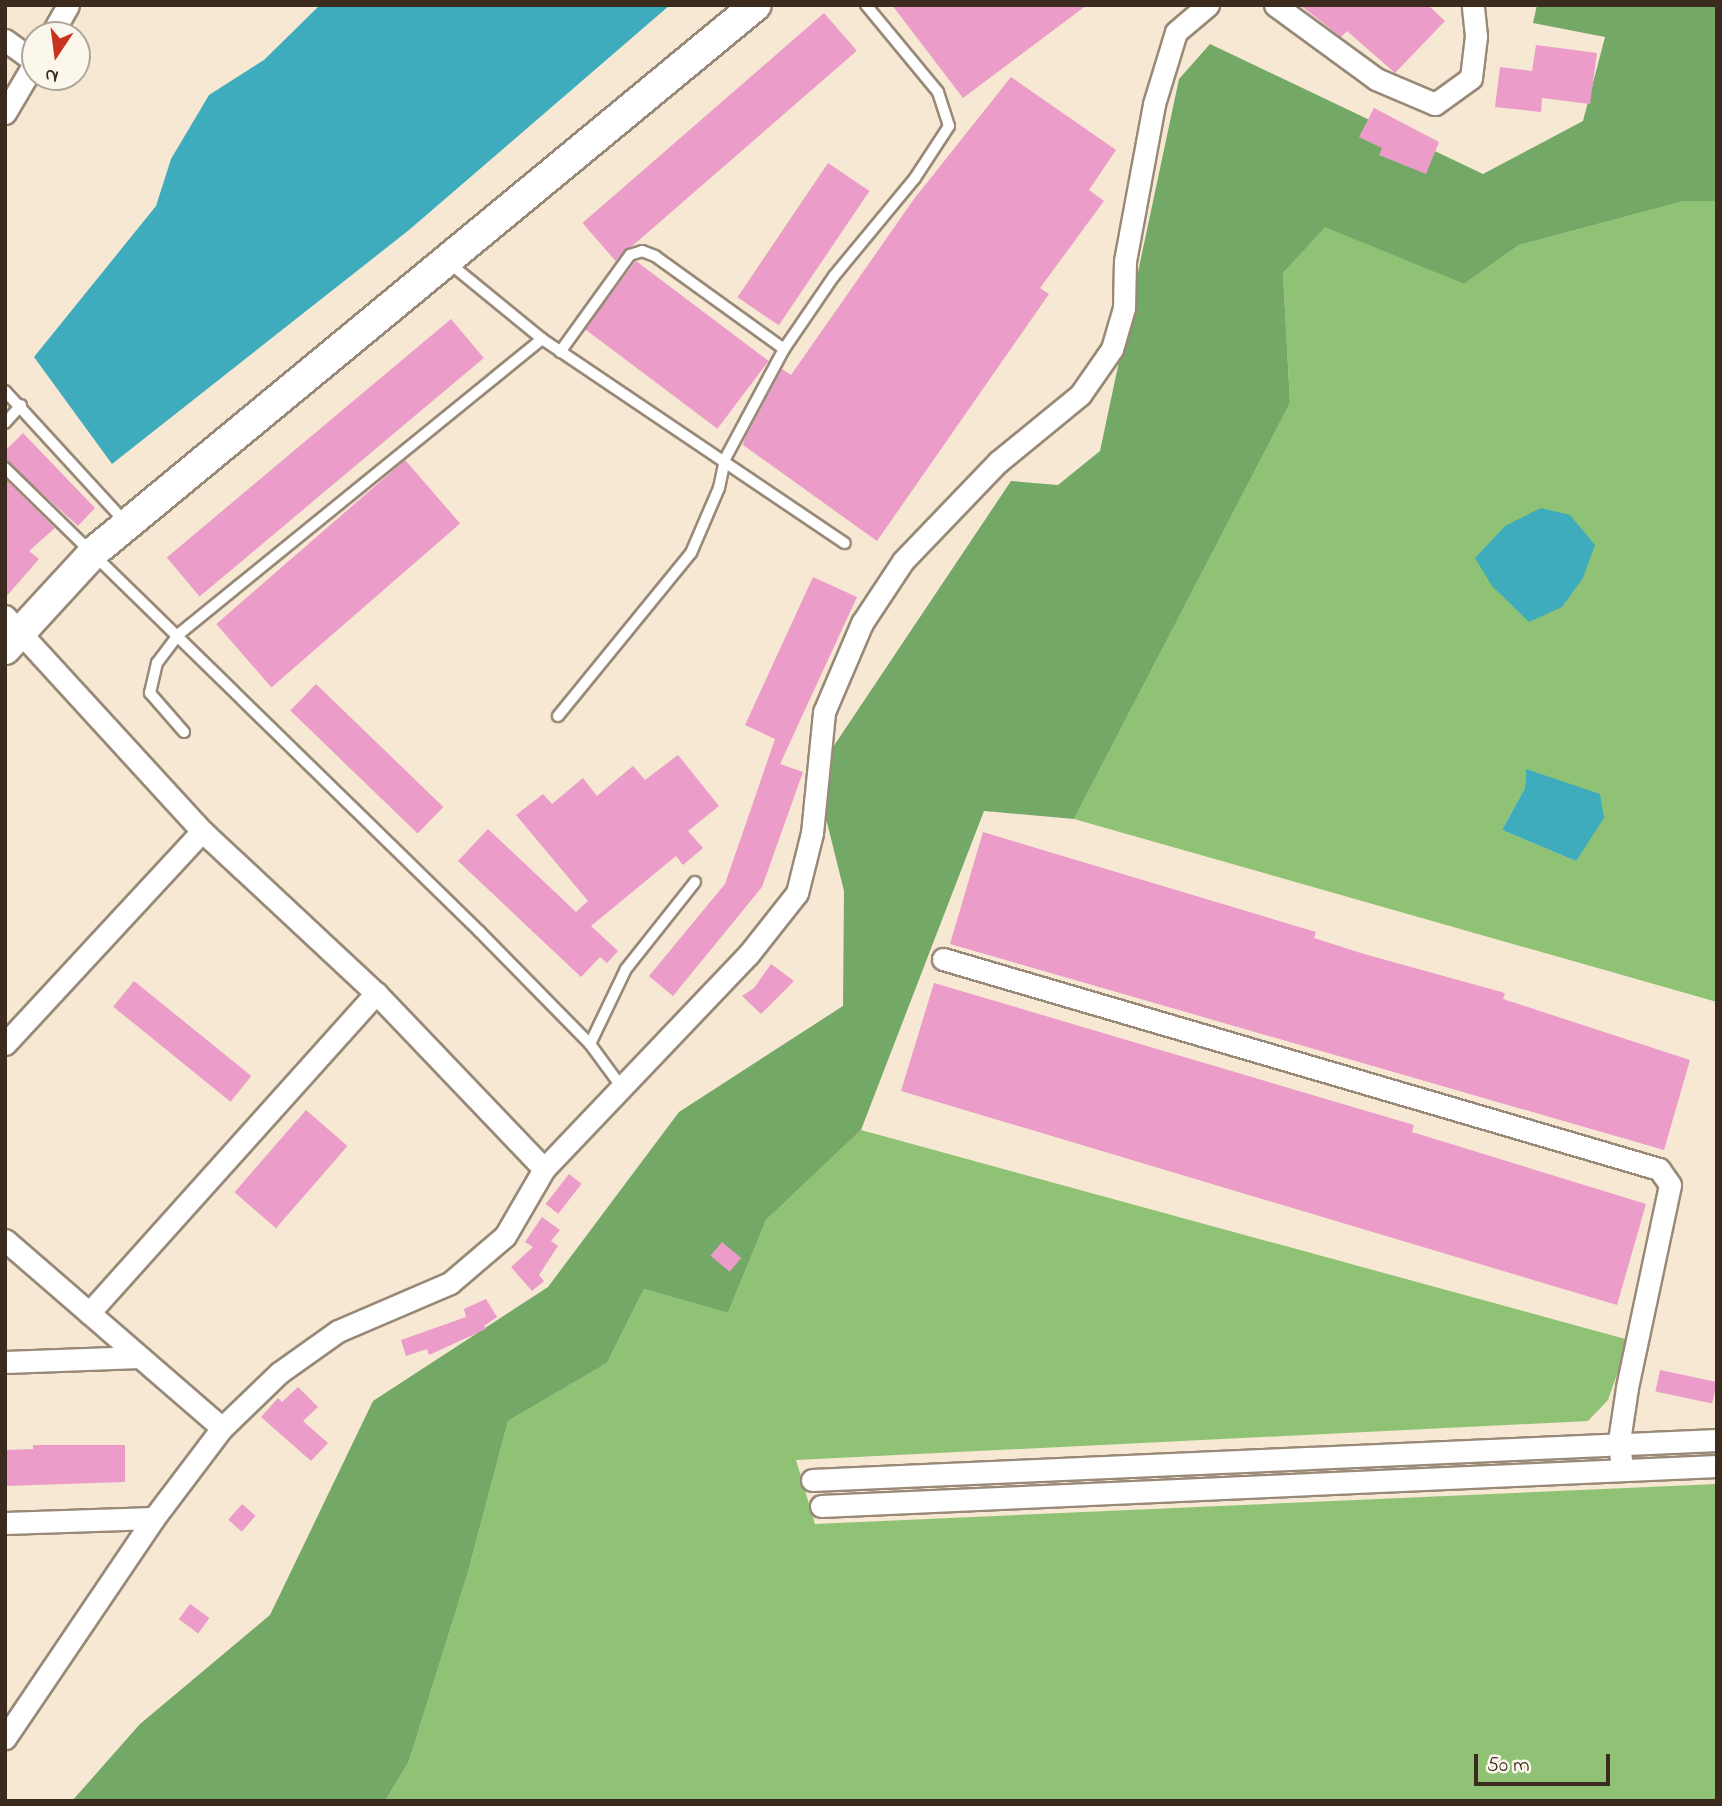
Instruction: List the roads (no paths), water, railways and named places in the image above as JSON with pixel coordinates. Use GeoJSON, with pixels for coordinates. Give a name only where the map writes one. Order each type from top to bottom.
{"type":"FeatureCollection","features":[{"type":"Feature","properties":{"kind":"street"},"geometry":{"type":"LineString","coordinates":[[59,21],[68,5]]}},
{"type":"Feature","properties":{"kind":"street"},"geometry":{"type":"LineString","coordinates":[[544,1169],[376,993],[202,831],[10,632],[127,524],[755,5]]}},
{"type":"Feature","properties":{"kind":"street"},"geometry":{"type":"LineString","coordinates":[[5,1738],[154,1518],[222,1428],[279,1373],[338,1331],[450,1283],[505,1236],[544,1169],[748,955],[797,893],[813,833],[824,712],[862,623],[896,572],[998,462],[1080,395],[1112,349],[1124,308],[1125,261],[1154,104],[1176,32],[1208,5]]}},
{"type":"Feature","properties":{"kind":"street"},"geometry":{"type":"LineString","coordinates":[[1275,5],[1376,79],[1435,104],[1471,78],[1476,36],[1473,5]]}},
{"type":"Feature","properties":{"kind":"street"},"geometry":{"type":"LineString","coordinates":[[5,40],[21,52]]}},
{"type":"Feature","properties":{"kind":"street"},"geometry":{"type":"LineString","coordinates":[[5,113],[21,86]]}},
{"type":"Feature","properties":{"kind":"street"},"geometry":{"type":"LineString","coordinates":[[5,1044],[202,831]]}},
{"type":"Feature","properties":{"kind":"street"},"geometry":{"type":"LineString","coordinates":[[943,959],[1658,1170],[1670,1185],[1619,1441],[1622,1470]]}},
{"type":"Feature","properties":{"kind":"street"},"geometry":{"type":"LineString","coordinates":[[89,1313],[376,993]]}},
{"type":"Feature","properties":{"kind":"street"},"geometry":{"type":"LineString","coordinates":[[5,1240],[222,1428]]}},
{"type":"Feature","properties":{"kind":"street"},"geometry":{"type":"LineString","coordinates":[[5,1362],[140,1357]]}},
{"type":"Feature","properties":{"kind":"street"},"geometry":{"type":"LineString","coordinates":[[813,1480],[1619,1441],[1717,1440]]}},
{"type":"Feature","properties":{"kind":"street"},"geometry":{"type":"LineString","coordinates":[[821,1506],[1717,1466]]}},
{"type":"Feature","properties":{"kind":"street"},"geometry":{"type":"LineString","coordinates":[[5,1523],[154,1518]]}},
{"type":"Feature","properties":{"kind":"lane"},"geometry":{"type":"LineString","coordinates":[[558,716],[691,553],[719,488],[725,459],[785,349],[834,276],[915,178],[949,126],[938,92],[866,5]]}},
{"type":"Feature","properties":{"kind":"lane"},"geometry":{"type":"LineString","coordinates":[[560,352],[630,255],[642,251],[654,256],[785,349]]}},
{"type":"Feature","properties":{"kind":"lane"},"geometry":{"type":"LineString","coordinates":[[446,261],[560,352],[725,459],[845,543]]}},
{"type":"Feature","properties":{"kind":"lane"},"geometry":{"type":"LineString","coordinates":[[184,732],[150,693],[157,663],[179,634],[542,339]]}},
{"type":"Feature","properties":{"kind":"lane"},"geometry":{"type":"LineString","coordinates":[[5,391],[21,405],[127,524]]}},
{"type":"Feature","properties":{"kind":"lane"},"geometry":{"type":"LineString","coordinates":[[5,423],[21,405]]}},
{"type":"Feature","properties":{"kind":"lane"},"geometry":{"type":"LineString","coordinates":[[5,468],[95,551],[590,1044],[623,1089]]}},
{"type":"Feature","properties":{"kind":"lane"},"geometry":{"type":"LineString","coordinates":[[590,1044],[626,969],[695,882]]}},
{"type":"Feature","properties":{"kind":"water"},"geometry":{"type":"Polygon","coordinates":[[[320,5],[670,5],[409,230],[112,464],[34,357],[156,206],[171,159],[209,95],[264,60],[320,5]]]}},
{"type":"Feature","properties":{"kind":"water"},"geometry":{"type":"Polygon","coordinates":[[[1541,508],[1570,515],[1595,545],[1583,578],[1562,607],[1529,622],[1492,586],[1475,558],[1505,526],[1541,508]]]}},
{"type":"Feature","properties":{"kind":"water"},"geometry":{"type":"Polygon","coordinates":[[[1526,769],[1600,794],[1604,818],[1576,861],[1502,830],[1525,788],[1526,769]]]}}]}
